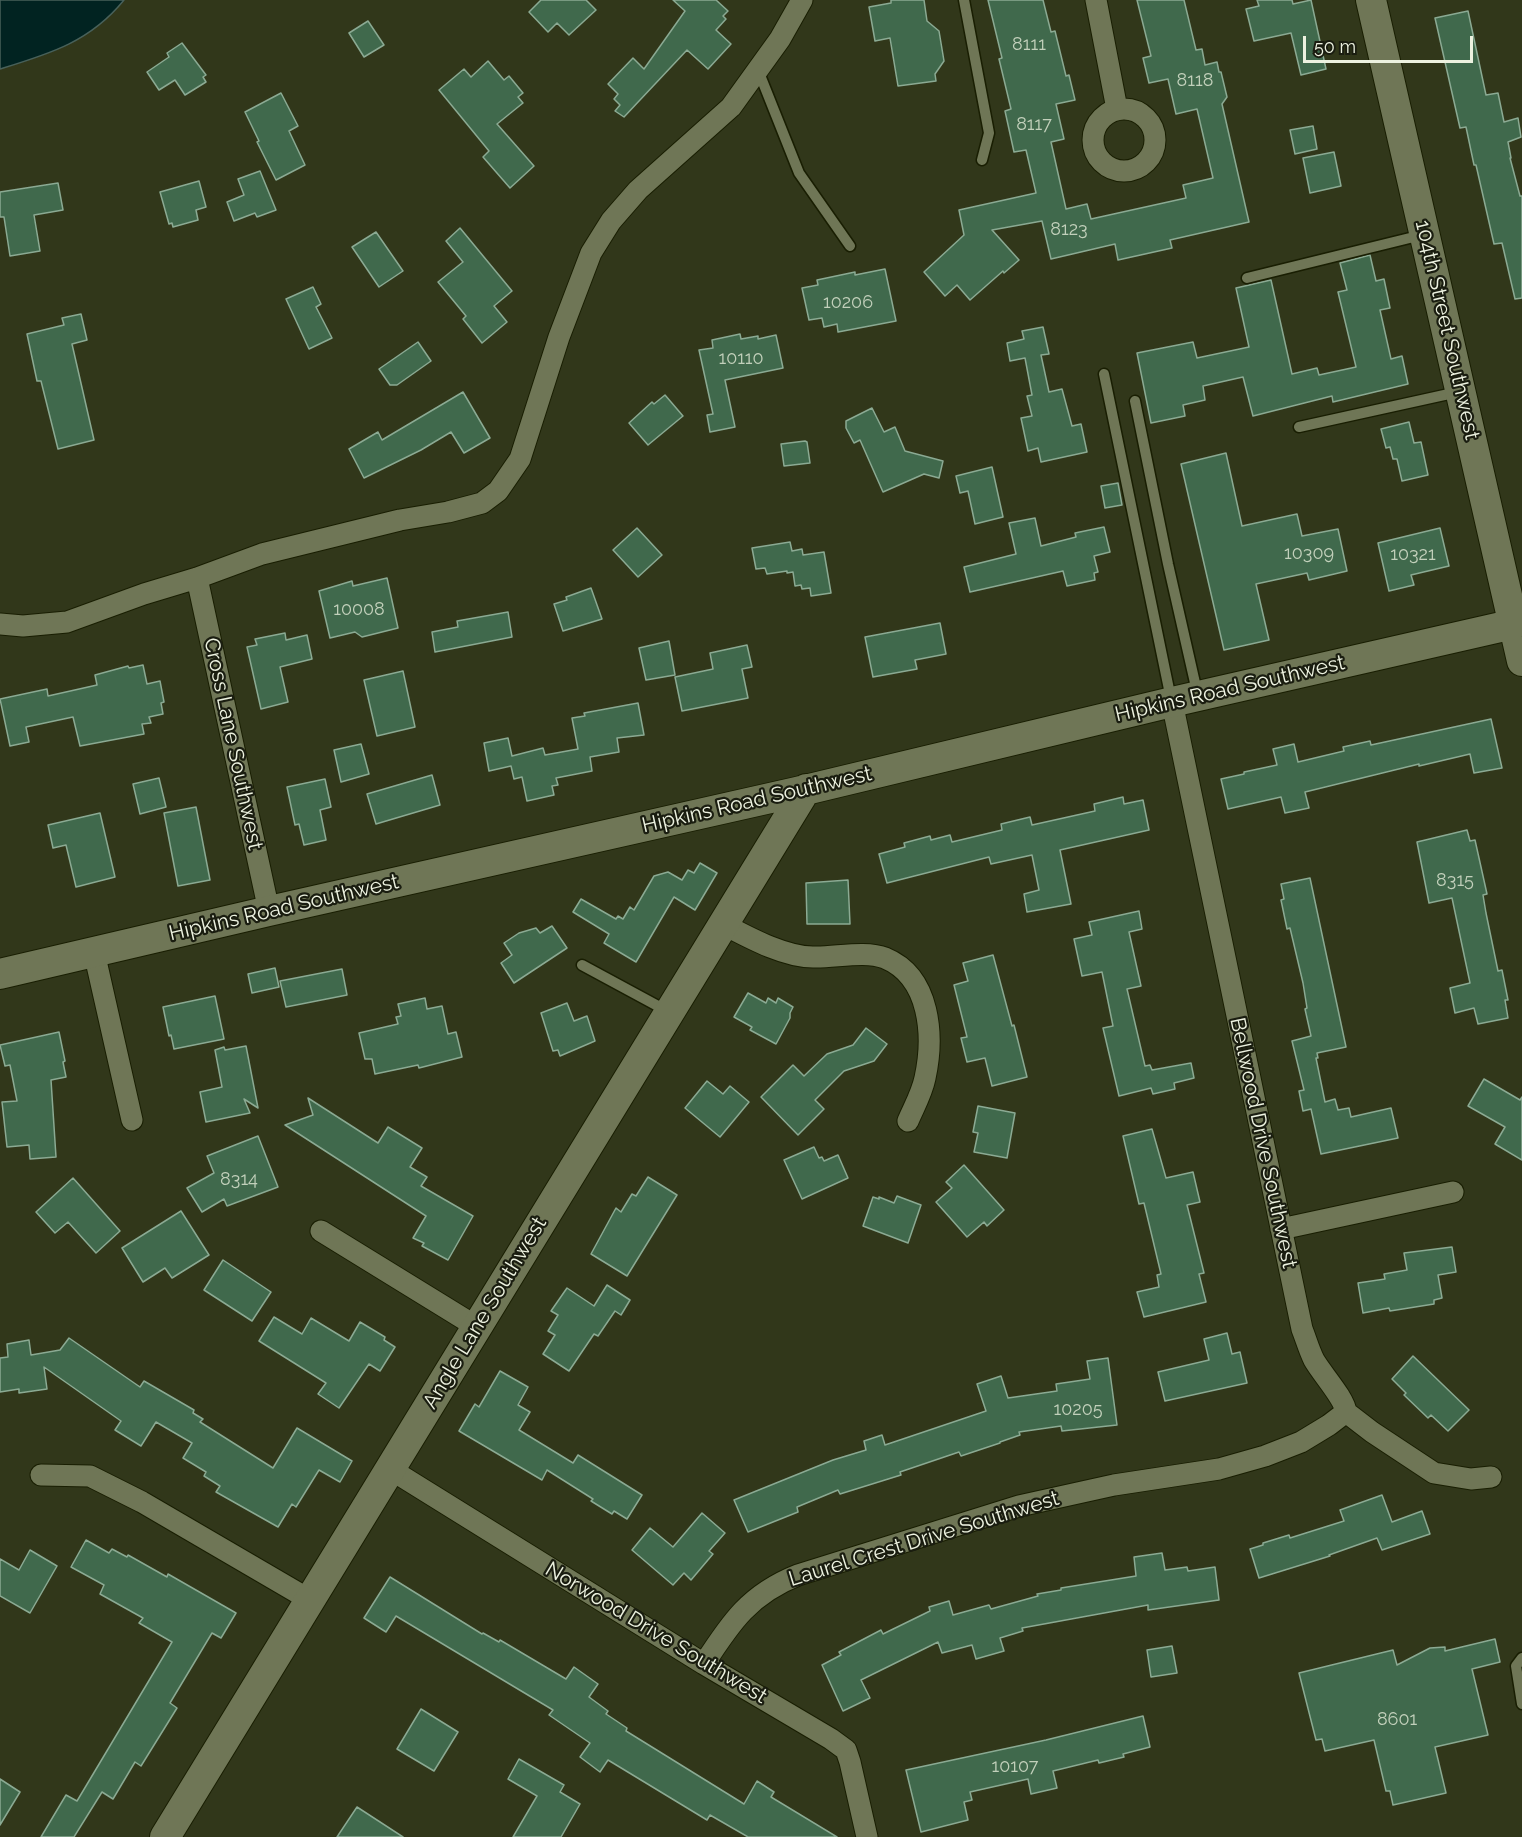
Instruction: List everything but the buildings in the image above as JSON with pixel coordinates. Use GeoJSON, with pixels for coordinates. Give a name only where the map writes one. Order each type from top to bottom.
{"type":"FeatureCollection","features":[{"type":"Feature","properties":{"kind":"street"},"geometry":{"type":"LineString","coordinates":[[0,624],[23,627],[68,622],[262,554],[400,520],[448,512],[482,502],[498,491],[520,459],[559,338],[591,253],[611,221],[638,190],[731,107],[780,39],[802,0]]}},
{"type":"Feature","properties":{"kind":"street"},"geometry":{"type":"LineString","coordinates":[[1096,0],[1118,109]]}},
{"type":"Feature","properties":{"kind":"street","name":"104th Street Southwest"},"geometry":{"type":"LineString","coordinates":[[1371,0],[1522,661]]}},
{"type":"Feature","properties":{"kind":"street","name":"Cross Lane Southwest"},"geometry":{"type":"LineString","coordinates":[[197,578],[269,911]]}},
{"type":"Feature","properties":{"kind":"street","name":"Hipkins Road Southwest"},"geometry":{"type":"LineString","coordinates":[[0,974],[1514,624]]}},
{"type":"Feature","properties":{"kind":"street","name":"Bellwood Drive Southwest"},"geometry":{"type":"LineString","coordinates":[[1185,699],[1281,1229],[1302,1329],[1313,1358],[1345,1404],[1346,1412],[1372,1432],[1434,1473],[1471,1479],[1491,1477]]}},
{"type":"Feature","properties":{"kind":"street","name":"Angle Lane Southwest"},"geometry":{"type":"LineString","coordinates":[[165,1837],[806,789]]}},
{"type":"Feature","properties":{"kind":"street"},"geometry":{"type":"LineString","coordinates":[[723,924],[756,941],[810,957],[848,955],[884,958],[900,967],[913,980],[925,1005],[928,1049],[925,1077],[908,1121]]}},
{"type":"Feature","properties":{"kind":"street"},"geometry":{"type":"LineString","coordinates":[[94,952],[132,1120]]}},
{"type":"Feature","properties":{"kind":"street"},"geometry":{"type":"LineString","coordinates":[[1281,1229],[1453,1192]]}},
{"type":"Feature","properties":{"kind":"street"},"geometry":{"type":"LineString","coordinates":[[321,1231],[477,1327]]}},
{"type":"Feature","properties":{"kind":"street","name":"Laurel Crest Drive Southwest"},"geometry":{"type":"LineString","coordinates":[[704,1664],[728,1626],[755,1599],[782,1581],[1019,1506],[1114,1485],[1219,1469],[1253,1459],[1301,1442],[1346,1412]]}},
{"type":"Feature","properties":{"kind":"street","name":"Norwood Drive Southwest"},"geometry":{"type":"LineString","coordinates":[[390,1470],[846,1750],[867,1837]]}},
{"type":"Feature","properties":{"kind":"street"},"geometry":{"type":"LineString","coordinates":[[41,1476],[90,1476],[142,1502],[310,1600]]}},
{"type":"Feature","properties":{"kind":"lane"},"geometry":{"type":"LineString","coordinates":[[964,0],[989,133],[982,160]]}},
{"type":"Feature","properties":{"kind":"lane"},"geometry":{"type":"LineString","coordinates":[[758,69],[799,173],[850,246]]}},
{"type":"Feature","properties":{"kind":"lane"},"geometry":{"type":"LineString","coordinates":[[1247,278],[1425,234]]}},
{"type":"Feature","properties":{"kind":"lane"},"geometry":{"type":"LineString","coordinates":[[1104,374],[1185,699]]}},
{"type":"Feature","properties":{"kind":"lane"},"geometry":{"type":"LineString","coordinates":[[1299,427],[1461,391]]}},
{"type":"Feature","properties":{"kind":"lane"},"geometry":{"type":"LineString","coordinates":[[1135,401],[1168,564],[1185,699]]}},
{"type":"Feature","properties":{"kind":"lane"},"geometry":{"type":"LineString","coordinates":[[582,965],[669,1013]]}},
{"type":"Feature","properties":{"kind":"lane"},"geometry":{"type":"LineString","coordinates":[[1522,1658],[1516,1666],[1522,1704]]}},
{"type":"Feature","properties":{"kind":"water"},"geometry":{"type":"Polygon","coordinates":[[[0,0],[124,0],[97,26],[68,45],[0,69],[0,0]]]}}]}
